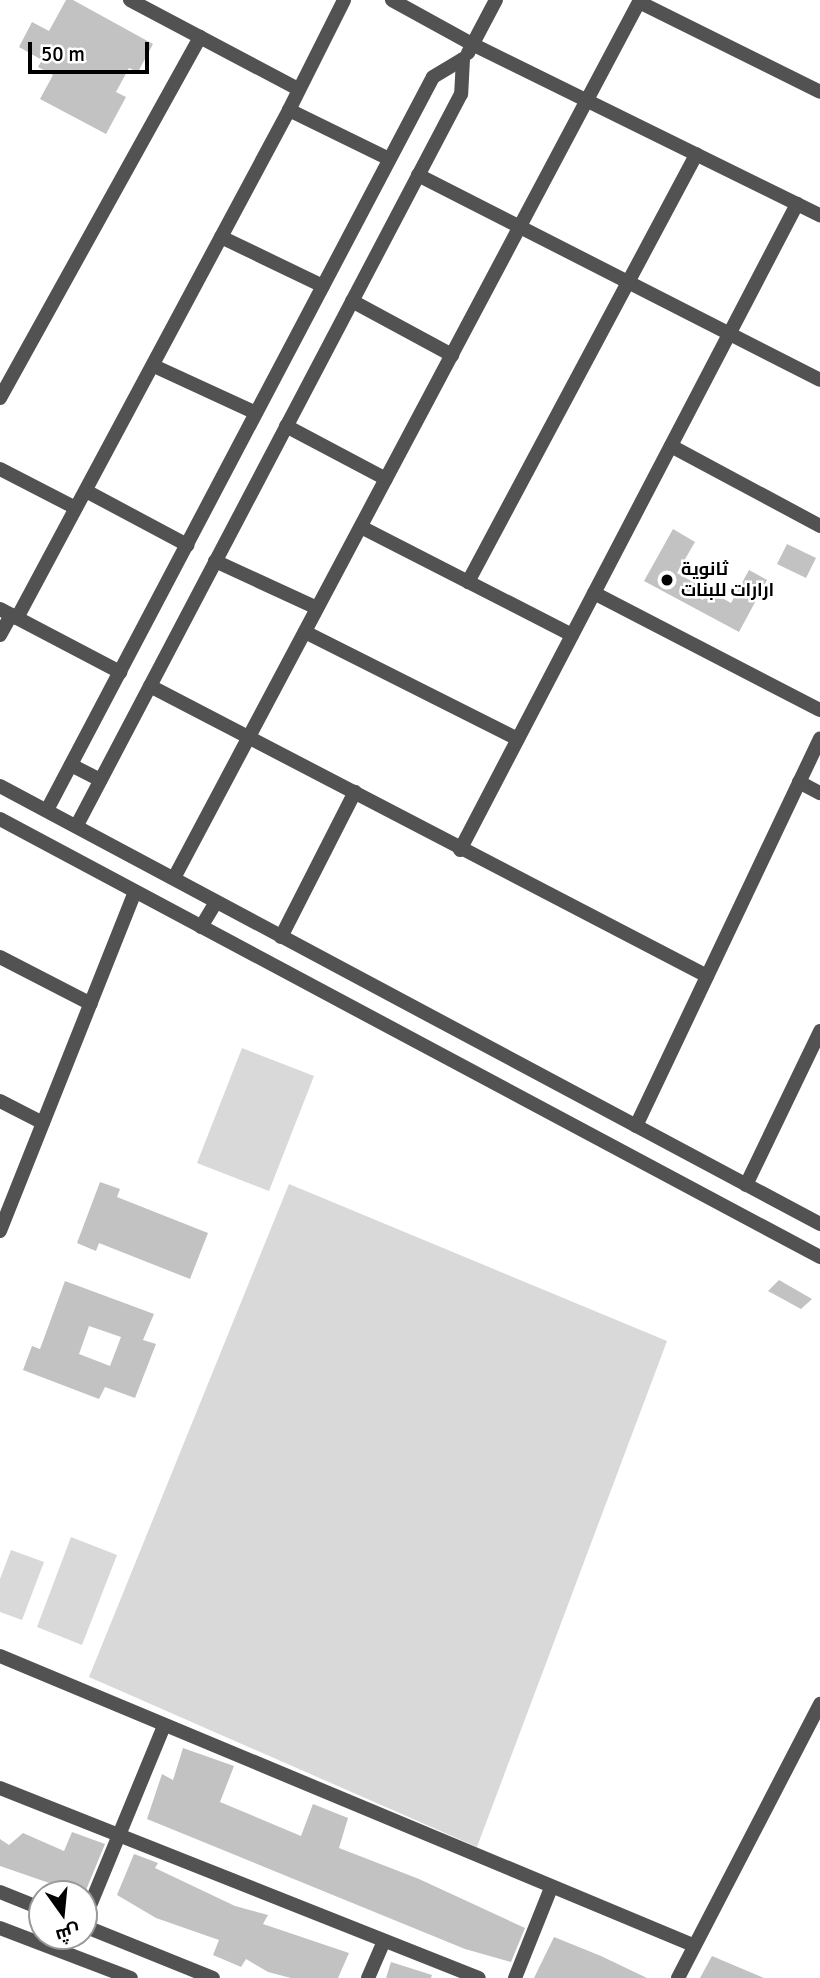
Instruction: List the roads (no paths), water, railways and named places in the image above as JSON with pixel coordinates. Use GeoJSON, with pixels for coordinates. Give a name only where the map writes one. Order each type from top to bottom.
{"type":"FeatureCollection","features":[{"type":"Feature","properties":{"kind":"street"},"geometry":{"type":"LineString","coordinates":[[130,0],[298,89]]}},
{"type":"Feature","properties":{"kind":"street"},"geometry":{"type":"LineString","coordinates":[[0,635],[9,614],[86,491],[154,366],[344,0]]}},
{"type":"Feature","properties":{"kind":"street"},"geometry":{"type":"LineString","coordinates":[[392,0],[474,45],[820,215]]}},
{"type":"Feature","properties":{"kind":"street"},"geometry":{"type":"LineString","coordinates":[[47,810],[433,76],[463,59],[474,45],[496,0]]}},
{"type":"Feature","properties":{"kind":"street"},"geometry":{"type":"LineString","coordinates":[[174,878],[640,1],[820,92]]}},
{"type":"Feature","properties":{"kind":"street"},"geometry":{"type":"LineString","coordinates":[[0,398],[200,37]]}},
{"type":"Feature","properties":{"kind":"street"},"geometry":{"type":"LineString","coordinates":[[77,825],[461,93],[463,59]]}},
{"type":"Feature","properties":{"kind":"street"},"geometry":{"type":"LineString","coordinates":[[289,110],[389,159]]}},
{"type":"Feature","properties":{"kind":"street"},"geometry":{"type":"LineString","coordinates":[[468,582],[697,154]]}},
{"type":"Feature","properties":{"kind":"street"},"geometry":{"type":"LineString","coordinates":[[418,175],[820,380]]}},
{"type":"Feature","properties":{"kind":"street"},"geometry":{"type":"LineString","coordinates":[[460,849],[797,204]]}},
{"type":"Feature","properties":{"kind":"street"},"geometry":{"type":"LineString","coordinates":[[221,237],[323,286]]}},
{"type":"Feature","properties":{"kind":"street"},"geometry":{"type":"LineString","coordinates":[[352,301],[452,355]]}},
{"type":"Feature","properties":{"kind":"street"},"geometry":{"type":"LineString","coordinates":[[154,366],[257,412]]}},
{"type":"Feature","properties":{"kind":"street"},"geometry":{"type":"LineString","coordinates":[[286,426],[386,479]]}},
{"type":"Feature","properties":{"kind":"street"},"geometry":{"type":"LineString","coordinates":[[671,446],[820,526]]}},
{"type":"Feature","properties":{"kind":"street"},"geometry":{"type":"LineString","coordinates":[[0,469],[76,508]]}},
{"type":"Feature","properties":{"kind":"street"},"geometry":{"type":"LineString","coordinates":[[86,491],[187,545]]}},
{"type":"Feature","properties":{"kind":"street"},"geometry":{"type":"LineString","coordinates":[[360,527],[572,635]]}},
{"type":"Feature","properties":{"kind":"street"},"geometry":{"type":"LineString","coordinates":[[215,561],[317,608]]}},
{"type":"Feature","properties":{"kind":"street"},"geometry":{"type":"LineString","coordinates":[[594,593],[820,710]]}},
{"type":"Feature","properties":{"kind":"street"},"geometry":{"type":"LineString","coordinates":[[9,614],[120,672]]}},
{"type":"Feature","properties":{"kind":"street"},"geometry":{"type":"LineString","coordinates":[[304,632],[518,739]]}},
{"type":"Feature","properties":{"kind":"street"},"geometry":{"type":"LineString","coordinates":[[150,686],[707,976]]}},
{"type":"Feature","properties":{"kind":"street"},"geometry":{"type":"LineString","coordinates":[[636,1126],[820,739]]}},
{"type":"Feature","properties":{"kind":"street"},"geometry":{"type":"LineString","coordinates":[[71,765],[100,780]]}},
{"type":"Feature","properties":{"kind":"street"},"geometry":{"type":"LineString","coordinates":[[799,782],[820,793]]}},
{"type":"Feature","properties":{"kind":"street"},"geometry":{"type":"LineString","coordinates":[[0,786],[820,1224]]}},
{"type":"Feature","properties":{"kind":"street"},"geometry":{"type":"LineString","coordinates":[[281,937],[355,792]]}},
{"type":"Feature","properties":{"kind":"street"},"geometry":{"type":"LineString","coordinates":[[0,819],[820,1257]]}},
{"type":"Feature","properties":{"kind":"street"},"geometry":{"type":"LineString","coordinates":[[0,1231],[135,892]]}},
{"type":"Feature","properties":{"kind":"street"},"geometry":{"type":"LineString","coordinates":[[201,928],[216,902]]}},
{"type":"Feature","properties":{"kind":"street"},"geometry":{"type":"LineString","coordinates":[[0,957],[91,1004]]}},
{"type":"Feature","properties":{"kind":"street"},"geometry":{"type":"LineString","coordinates":[[746,1185],[820,1031]]}},
{"type":"Feature","properties":{"kind":"street"},"geometry":{"type":"LineString","coordinates":[[0,1101],[43,1124]]}},
{"type":"Feature","properties":{"kind":"street"},"geometry":{"type":"LineString","coordinates":[[0,1656],[693,1945]]}},
{"type":"Feature","properties":{"kind":"street"},"geometry":{"type":"LineString","coordinates":[[678,1978],[820,1704]]}},
{"type":"Feature","properties":{"kind":"street"},"geometry":{"type":"LineString","coordinates":[[98,1886],[164,1726]]}},
{"type":"Feature","properties":{"kind":"street"},"geometry":{"type":"LineString","coordinates":[[0,1788],[478,1978]]}},
{"type":"Feature","properties":{"kind":"street"},"geometry":{"type":"LineString","coordinates":[[515,1978],[551,1888]]}},
{"type":"Feature","properties":{"kind":"street"},"geometry":{"type":"LineString","coordinates":[[0,1892],[28,1903]]}},
{"type":"Feature","properties":{"kind":"street"},"geometry":{"type":"LineString","coordinates":[[0,1928],[131,1978]]}},
{"type":"Feature","properties":{"kind":"street"},"geometry":{"type":"LineString","coordinates":[[98,1932],[213,1978]]}},
{"type":"Feature","properties":{"kind":"street"},"geometry":{"type":"LineString","coordinates":[[368,1978],[384,1941]]}},
{"type":"Feature","properties":{"kind":"place","name":"ثانوية ارارات للبنات"},"geometry":{"type":"Point","coordinates":[667,580]}}]}
